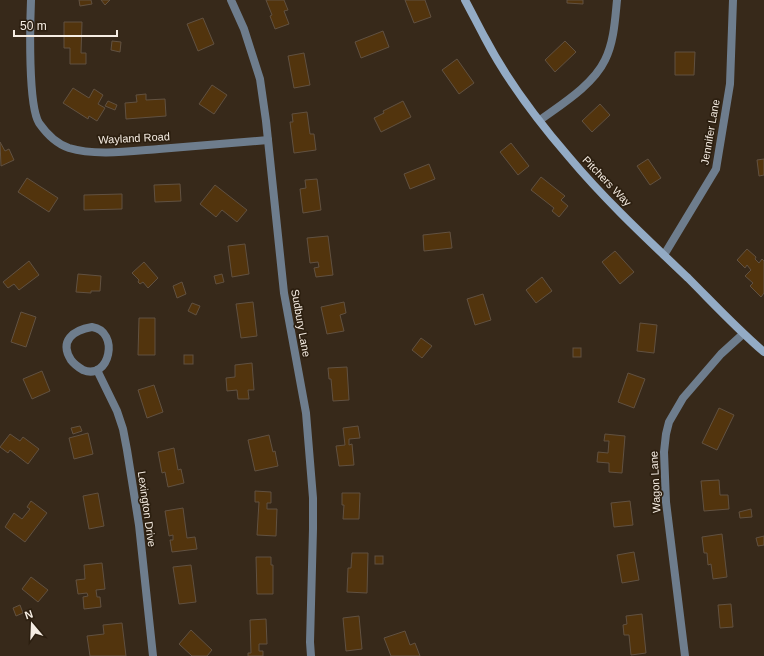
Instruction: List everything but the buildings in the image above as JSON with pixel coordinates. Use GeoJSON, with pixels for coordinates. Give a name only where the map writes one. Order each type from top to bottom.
{"type":"FeatureCollection","features":[{"type":"Feature","properties":{"kind":"main road","name":"Pitchers Way"},"geometry":{"type":"LineString","coordinates":[[465,0],[485,39],[507,74],[568,156],[664,255],[764,352]]}},
{"type":"Feature","properties":{"kind":"street","name":"Wayland Road"},"geometry":{"type":"LineString","coordinates":[[30,0],[31,63],[35,114],[39,123],[52,138],[67,148],[114,152],[268,140]]}},
{"type":"Feature","properties":{"kind":"street","name":"Sudbury Lane"},"geometry":{"type":"LineString","coordinates":[[231,0],[244,30],[260,79],[284,293],[303,394],[312,474],[313,529],[310,636],[311,656]]}},
{"type":"Feature","properties":{"kind":"street"},"geometry":{"type":"LineString","coordinates":[[540,120],[585,86],[606,60],[611,44],[617,0]]}},
{"type":"Feature","properties":{"kind":"street","name":"Jennifer Lane"},"geometry":{"type":"LineString","coordinates":[[664,255],[716,169],[730,84],[734,0]]}},
{"type":"Feature","properties":{"kind":"street"},"geometry":{"type":"LineString","coordinates":[[92,327],[98,328],[106,335],[108,345],[107,357],[102,368],[97,370],[91,372],[80,368],[75,365],[69,355],[67,349],[70,337],[79,330],[92,327]]}},
{"type":"Feature","properties":{"kind":"street","name":"Wagon Lane"},"geometry":{"type":"LineString","coordinates":[[685,656],[666,502],[664,452],[666,434],[669,422],[683,398],[721,354],[744,334]]}},
{"type":"Feature","properties":{"kind":"street","name":"Lexington Drive"},"geometry":{"type":"LineString","coordinates":[[97,370],[117,411],[128,450],[139,525],[153,656]]}}]}
